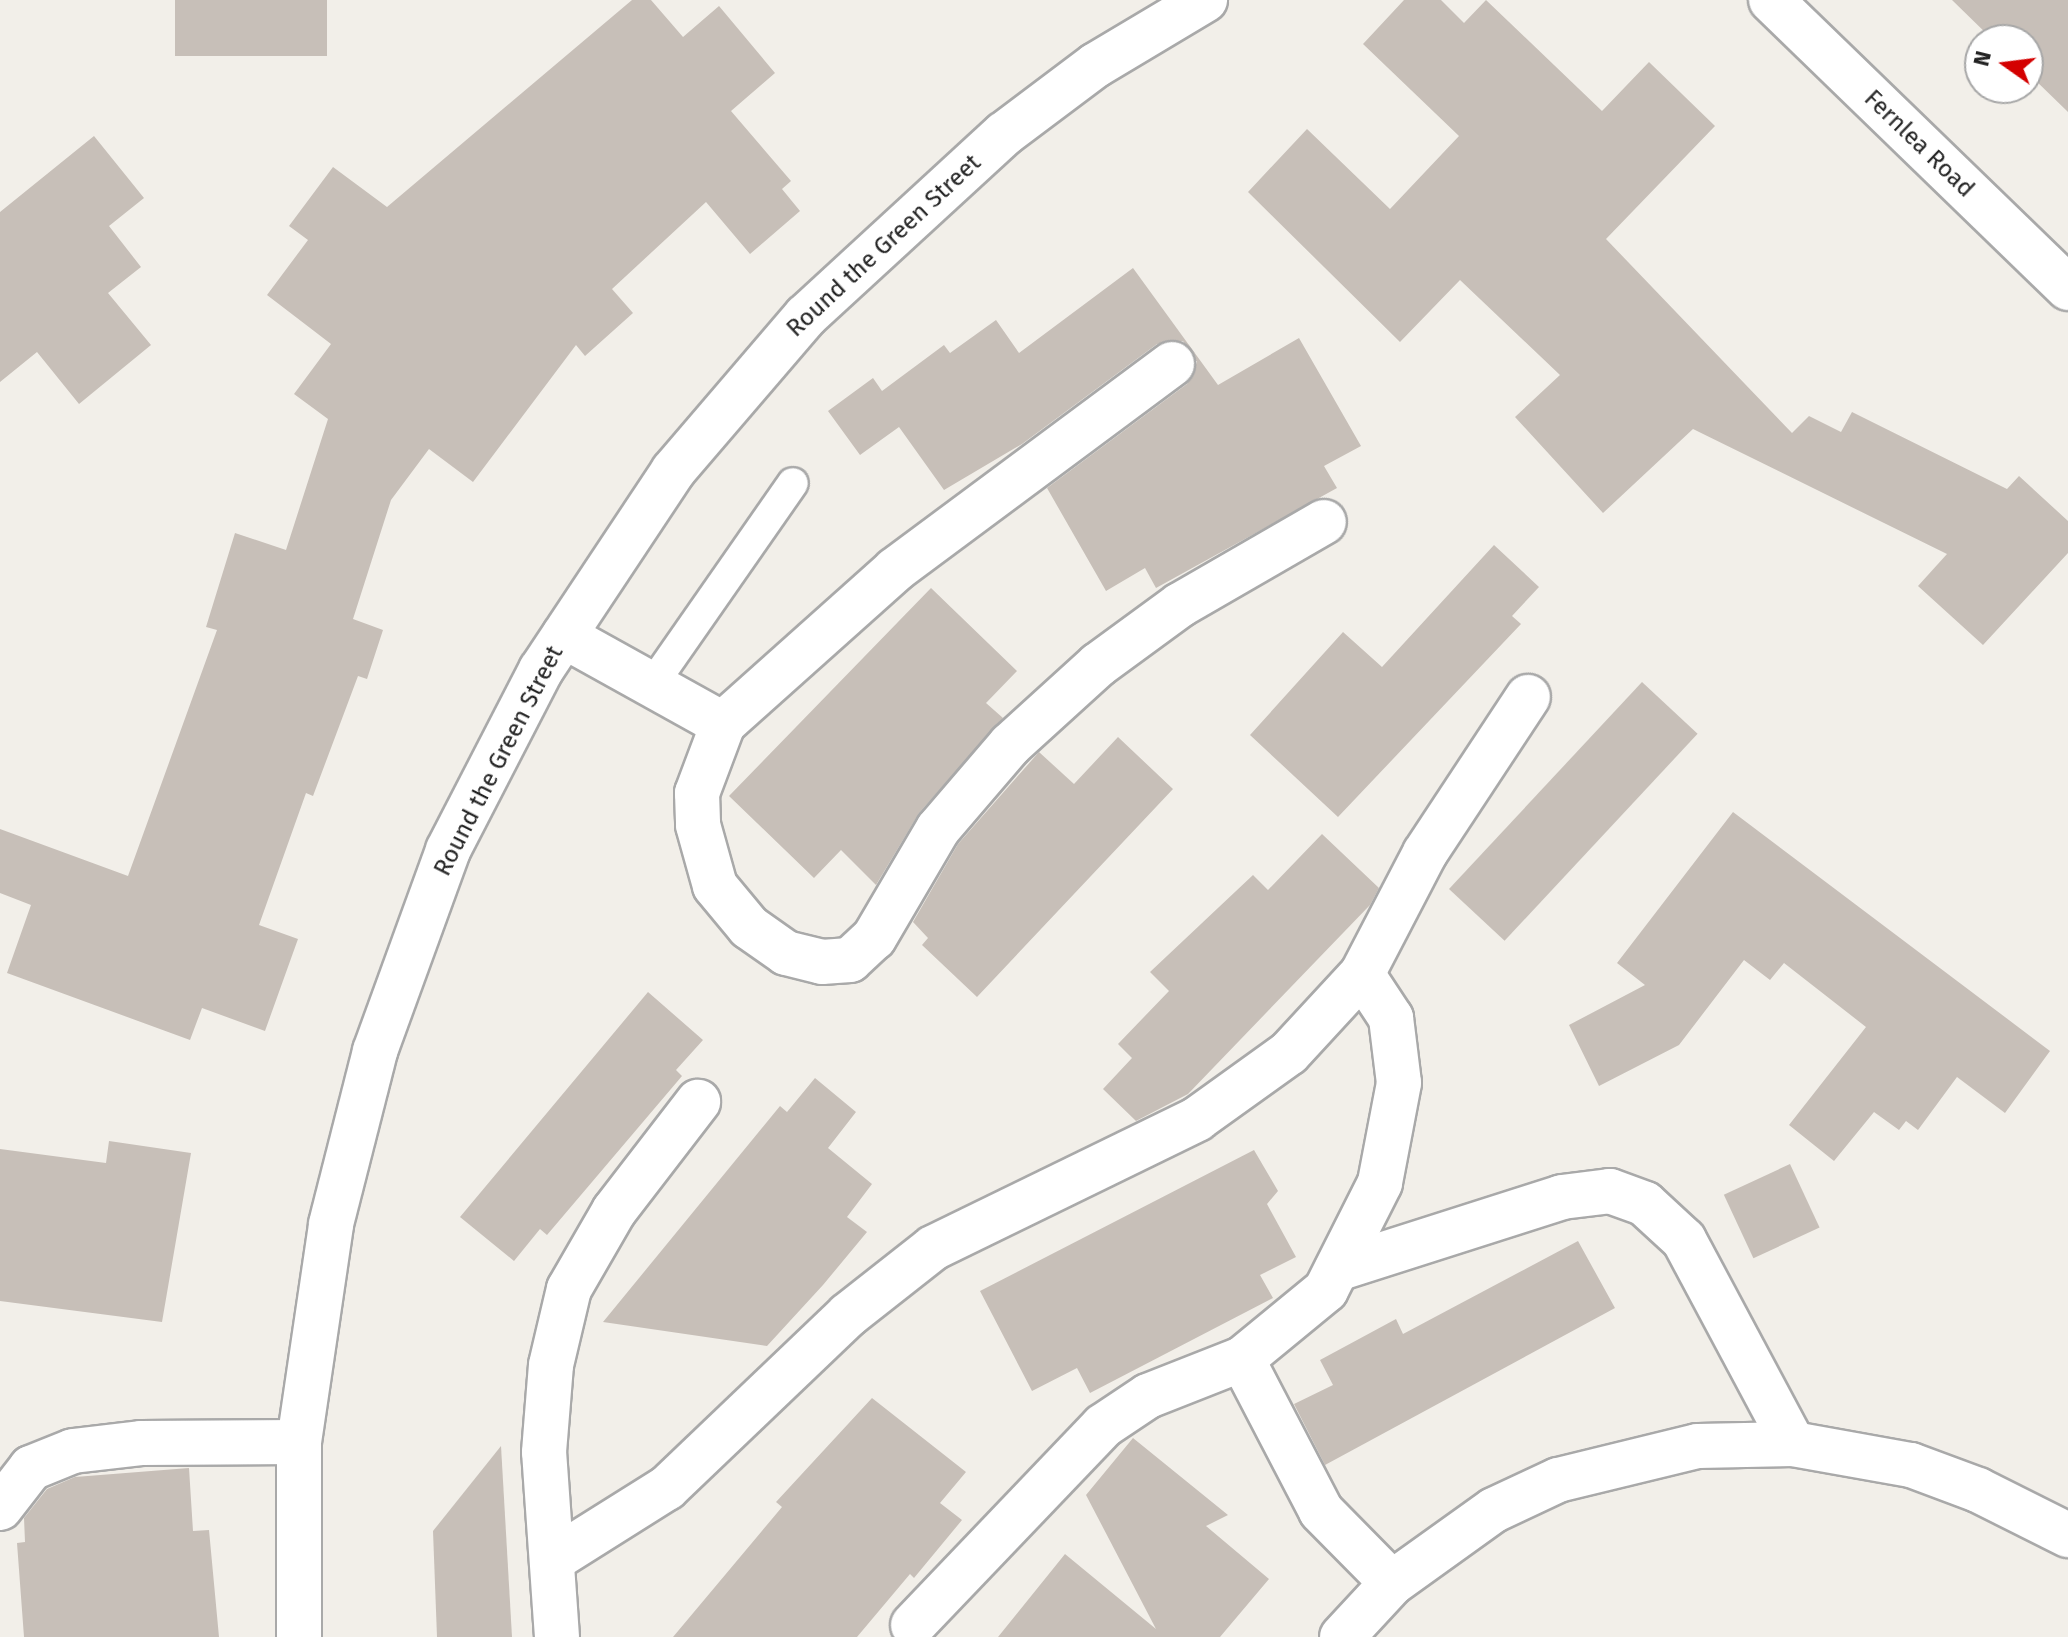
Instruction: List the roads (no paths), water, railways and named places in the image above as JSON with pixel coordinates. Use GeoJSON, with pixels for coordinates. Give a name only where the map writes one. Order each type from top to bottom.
{"type":"FeatureCollection","features":[{"type":"Feature","properties":{"kind":"street","name":"Round the Green Street"},"geometry":{"type":"LineString","coordinates":[[299,1637],[299,1442],[331,1224],[375,1051],[448,850],[564,636],[673,471],[806,316],[1004,134],[1096,65],[1205,0]]}},
{"type":"Feature","properties":{"kind":"street","name":"Fernlea Road"},"geometry":{"type":"LineString","coordinates":[[1771,0],[2068,288]]}},
{"type":"Feature","properties":{"kind":"street"},"geometry":{"type":"LineString","coordinates":[[1172,364],[895,570],[723,724],[697,793],[698,825],[715,886],[749,927],[786,953],[822,962],[850,960],[874,938],[938,829],[1021,735],[1098,665],[1180,605],[1324,522]]}},
{"type":"Feature","properties":{"kind":"street"},"geometry":{"type":"LineString","coordinates":[[564,636],[723,724]]}},
{"type":"Feature","properties":{"kind":"street"},"geometry":{"type":"LineString","coordinates":[[552,1560],[667,1488],[848,1315],[933,1248],[1197,1119],[1289,1053],[1362,974],[1425,853],[1528,697]]}},
{"type":"Feature","properties":{"kind":"street"},"geometry":{"type":"LineString","coordinates":[[913,1625],[1103,1426],[1148,1396],[1242,1359],[1326,1290],[1380,1183],[1399,1083],[1391,1018],[1362,974]]}},
{"type":"Feature","properties":{"kind":"street"},"geometry":{"type":"LineString","coordinates":[[557,1637],[544,1452],[551,1365],[569,1289],[614,1211],[698,1102]]}},
{"type":"Feature","properties":{"kind":"street"},"geometry":{"type":"LineString","coordinates":[[1337,1269],[1562,1197],[1610,1191],[1645,1204],[1684,1240],[1793,1444]]}},
{"type":"Feature","properties":{"kind":"street"},"geometry":{"type":"LineString","coordinates":[[1242,1359],[1321,1511],[1392,1583]]}},
{"type":"Feature","properties":{"kind":"street"},"geometry":{"type":"LineString","coordinates":[[0,1508],[31,1468],[73,1451],[168,1442],[299,1442]]}},
{"type":"Feature","properties":{"kind":"street"},"geometry":{"type":"LineString","coordinates":[[1342,1637],[1392,1583],[1494,1510],[1558,1480],[1698,1446],[1793,1444],[1911,1465],[1978,1490],[2068,1535]]}},
{"type":"Feature","properties":{"kind":"lane"},"geometry":{"type":"LineString","coordinates":[[652,685],[793,483]]}}]}
